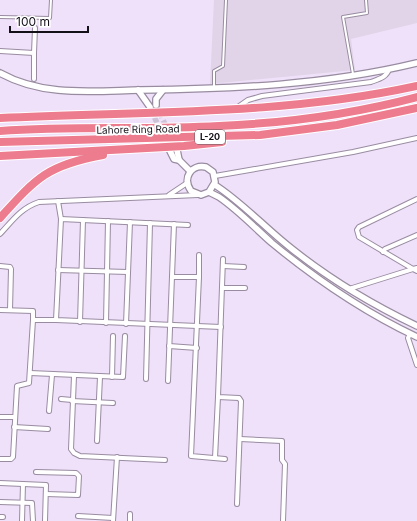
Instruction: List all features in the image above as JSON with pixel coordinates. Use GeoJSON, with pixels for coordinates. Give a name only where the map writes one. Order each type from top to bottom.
{"type":"FeatureCollection","features":[{"type":"Feature","properties":{"kind":"highway"},"geometry":{"type":"LineString","coordinates":[[0,118],[236,109],[290,105],[417,86]]}},
{"type":"Feature","properties":{"kind":"highway","name":"Lahore Ring Road"},"geometry":{"type":"LineString","coordinates":[[0,132],[219,126],[285,121],[334,114],[417,97]]}},
{"type":"Feature","properties":{"kind":"highway","name":"Lahore Ring Road"},"geometry":{"type":"LineString","coordinates":[[0,142],[260,135],[337,125],[417,108]]}},
{"type":"Feature","properties":{"kind":"highway"},"geometry":{"type":"LineString","coordinates":[[0,114],[10,118]]}},
{"type":"Feature","properties":{"kind":"highway"},"geometry":{"type":"LineString","coordinates":[[0,156],[191,145],[260,135]]}},
{"type":"Feature","properties":{"kind":"highway"},"geometry":{"type":"LineString","coordinates":[[0,218],[30,186],[43,175],[61,165],[84,158],[144,148]]}},
{"type":"Feature","properties":{"kind":"street"},"geometry":{"type":"LineString","coordinates":[[34,79],[35,28]]}},
{"type":"Feature","properties":{"kind":"street"},"geometry":{"type":"LineString","coordinates":[[0,51],[34,53]]}},
{"type":"Feature","properties":{"kind":"street"},"geometry":{"type":"LineString","coordinates":[[0,74],[27,85],[64,92],[214,89],[249,87],[353,76],[417,63]]}},
{"type":"Feature","properties":{"kind":"street"},"geometry":{"type":"LineString","coordinates":[[236,109],[248,100],[262,96],[372,82],[387,74],[389,69]]}},
{"type":"Feature","properties":{"kind":"street"},"geometry":{"type":"LineString","coordinates":[[138,90],[150,107]]}},
{"type":"Feature","properties":{"kind":"street"},"geometry":{"type":"LineString","coordinates":[[147,101],[156,98],[163,90]]}},
{"type":"Feature","properties":{"kind":"street"},"geometry":{"type":"LineString","coordinates":[[156,98],[156,105]]}},
{"type":"Feature","properties":{"kind":"street"},"geometry":{"type":"LineString","coordinates":[[215,176],[353,152],[417,138]]}},
{"type":"Feature","properties":{"kind":"street"},"geometry":{"type":"LineString","coordinates":[[177,150],[179,160]]}},
{"type":"Feature","properties":{"kind":"street"},"geometry":{"type":"LineString","coordinates":[[170,151],[174,159],[179,160],[190,171]]}},
{"type":"Feature","properties":{"kind":"street"},"geometry":{"type":"LineString","coordinates":[[0,234],[19,212],[28,206],[39,202],[198,195],[209,192],[215,185],[215,176],[206,167],[197,167],[190,171],[187,177],[187,184],[191,191],[198,195]]}},
{"type":"Feature","properties":{"kind":"street"},"geometry":{"type":"LineString","coordinates":[[167,196],[187,184]]}},
{"type":"Feature","properties":{"kind":"street"},"geometry":{"type":"LineString","coordinates":[[215,185],[229,195],[293,250],[349,289],[417,326]]}},
{"type":"Feature","properties":{"kind":"street"},"geometry":{"type":"LineString","coordinates":[[209,192],[222,200],[272,243],[340,295],[380,319],[417,337]]}},
{"type":"Feature","properties":{"kind":"street"},"geometry":{"type":"LineString","coordinates":[[416,269],[383,252],[359,237],[357,230],[360,227],[417,199]]}},
{"type":"Feature","properties":{"kind":"street"},"geometry":{"type":"LineString","coordinates":[[56,320],[61,219],[58,201]]}},
{"type":"Feature","properties":{"kind":"street"},"geometry":{"type":"LineString","coordinates":[[61,219],[188,225]]}},
{"type":"Feature","properties":{"kind":"street"},"geometry":{"type":"LineString","coordinates":[[80,322],[83,220]]}},
{"type":"Feature","properties":{"kind":"street"},"geometry":{"type":"LineString","coordinates":[[106,323],[108,221]]}},
{"type":"Feature","properties":{"kind":"street"},"geometry":{"type":"LineString","coordinates":[[126,324],[130,222]]}},
{"type":"Feature","properties":{"kind":"street"},"geometry":{"type":"LineString","coordinates":[[146,379],[150,223]]}},
{"type":"Feature","properties":{"kind":"street"},"geometry":{"type":"LineString","coordinates":[[168,382],[174,224]]}},
{"type":"Feature","properties":{"kind":"street"},"geometry":{"type":"LineString","coordinates":[[383,252],[385,249],[417,235]]}},
{"type":"Feature","properties":{"kind":"street"},"geometry":{"type":"LineString","coordinates":[[199,255],[191,456],[225,459]]}},
{"type":"Feature","properties":{"kind":"street"},"geometry":{"type":"LineString","coordinates":[[215,458],[222,327],[223,259]]}},
{"type":"Feature","properties":{"kind":"street"},"geometry":{"type":"LineString","coordinates":[[0,266],[10,267],[11,269],[10,310]]}},
{"type":"Feature","properties":{"kind":"street"},"geometry":{"type":"LineString","coordinates":[[223,266],[244,267]]}},
{"type":"Feature","properties":{"kind":"street"},"geometry":{"type":"LineString","coordinates":[[349,289],[416,269]]}},
{"type":"Feature","properties":{"kind":"street"},"geometry":{"type":"LineString","coordinates":[[58,270],[128,272]]}},
{"type":"Feature","properties":{"kind":"street"},"geometry":{"type":"LineString","coordinates":[[173,277],[198,277]]}},
{"type":"Feature","properties":{"kind":"street"},"geometry":{"type":"LineString","coordinates":[[223,288],[245,288]]}},
{"type":"Feature","properties":{"kind":"street"},"geometry":{"type":"LineString","coordinates":[[0,310],[33,311],[30,373],[28,384],[17,385],[12,458],[0,459]]}},
{"type":"Feature","properties":{"kind":"street"},"geometry":{"type":"LineString","coordinates":[[33,320],[222,327]]}},
{"type":"Feature","properties":{"kind":"street"},"geometry":{"type":"LineString","coordinates":[[410,334],[408,338],[417,365]]}},
{"type":"Feature","properties":{"kind":"street"},"geometry":{"type":"LineString","coordinates":[[112,377],[113,336]]}},
{"type":"Feature","properties":{"kind":"street"},"geometry":{"type":"LineString","coordinates":[[30,373],[124,377],[125,336]]}},
{"type":"Feature","properties":{"kind":"street"},"geometry":{"type":"LineString","coordinates":[[169,346],[196,348]]}},
{"type":"Feature","properties":{"kind":"street"},"geometry":{"type":"LineString","coordinates":[[49,411],[52,375]]}},
{"type":"Feature","properties":{"kind":"street"},"geometry":{"type":"LineString","coordinates":[[74,376],[71,449],[74,453],[80,456],[164,460]]}},
{"type":"Feature","properties":{"kind":"street"},"geometry":{"type":"LineString","coordinates":[[97,441],[100,377]]}},
{"type":"Feature","properties":{"kind":"street"},"geometry":{"type":"LineString","coordinates":[[218,397],[241,399],[237,504]]}},
{"type":"Feature","properties":{"kind":"street"},"geometry":{"type":"LineString","coordinates":[[61,400],[113,403]]}},
{"type":"Feature","properties":{"kind":"street"},"geometry":{"type":"LineString","coordinates":[[0,417],[15,417]]}},
{"type":"Feature","properties":{"kind":"street"},"geometry":{"type":"LineString","coordinates":[[14,427],[48,430]]}},
{"type":"Feature","properties":{"kind":"street"},"geometry":{"type":"LineString","coordinates":[[240,438],[282,441],[282,460],[285,464],[283,521]]}},
{"type":"Feature","properties":{"kind":"street"},"geometry":{"type":"LineString","coordinates":[[78,516],[113,520],[117,458]]}},
{"type":"Feature","properties":{"kind":"street"},"geometry":{"type":"LineString","coordinates":[[36,472],[78,474],[78,495],[46,494]]}},
{"type":"Feature","properties":{"kind":"street"},"geometry":{"type":"LineString","coordinates":[[0,483],[46,485],[45,521]]}},
{"type":"Feature","properties":{"kind":"street"},"geometry":{"type":"LineString","coordinates":[[22,521],[23,484]]}},
{"type":"Feature","properties":{"kind":"street"},"geometry":{"type":"LineString","coordinates":[[0,502],[33,504],[33,521]]}},
{"type":"Feature","properties":{"kind":"street"},"geometry":{"type":"LineString","coordinates":[[130,514],[130,521]]}},
{"type":"Feature","properties":{"kind":"lane"},"geometry":{"type":"LineString","coordinates":[[0,17],[50,18],[51,0]]}},
{"type":"Feature","properties":{"kind":"lane"},"geometry":{"type":"LineString","coordinates":[[214,89],[214,71],[223,66],[226,0]]}},
{"type":"Feature","properties":{"kind":"lane"},"geometry":{"type":"LineString","coordinates":[[353,76],[343,17],[367,13],[366,0]]}},
{"type":"Feature","properties":{"kind":"shaded area"},"geometry":{"type":"Polygon","coordinates":[[[214,0],[417,0],[417,23],[351,39],[355,70],[210,84],[214,0]]]}},
{"type":"Feature","properties":{"kind":"tunnel"},"geometry":{"type":"LineString","coordinates":[[156,105],[172,139]]}},
{"type":"Feature","properties":{"kind":"tunnel"},"geometry":{"type":"LineString","coordinates":[[151,110],[169,149]]}}]}
